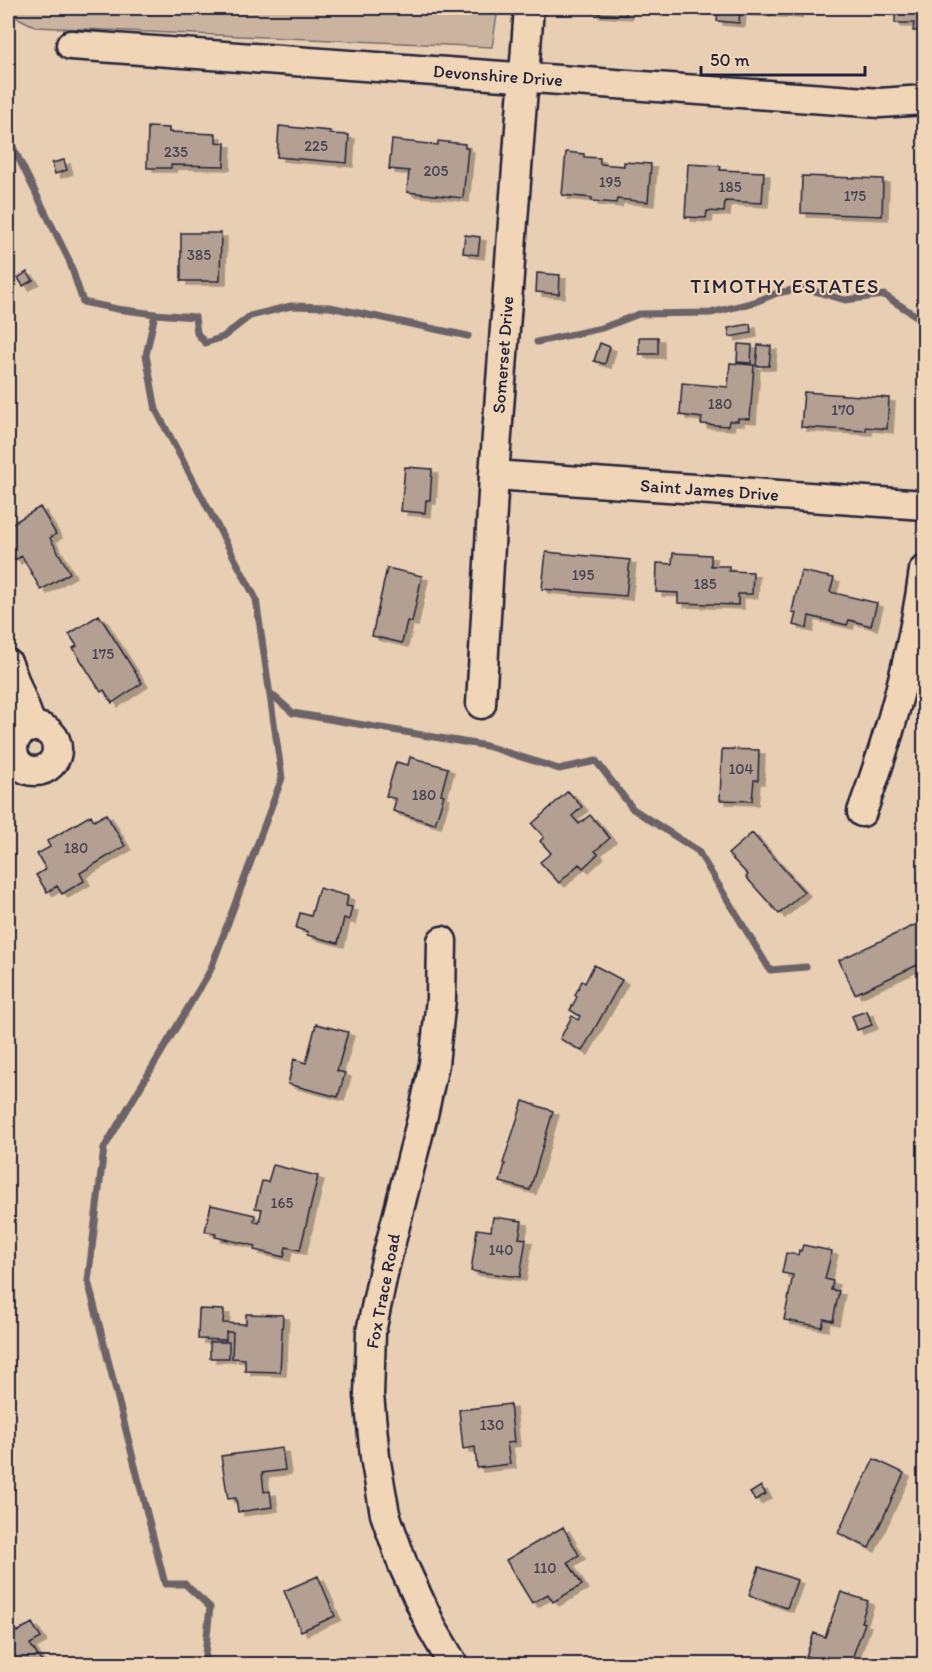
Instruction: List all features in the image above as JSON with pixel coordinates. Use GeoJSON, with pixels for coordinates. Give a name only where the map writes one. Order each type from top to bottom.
{"type":"FeatureCollection","features":[{"type":"Feature","properties":{"kind":"street","name":"Somerset Drive"},"geometry":{"type":"LineString","coordinates":[[481,704],[494,475],[529,8]]}},
{"type":"Feature","properties":{"kind":"street","name":"Devonshire Drive"},"geometry":{"type":"LineString","coordinates":[[71,45],[880,103],[924,99]]}},
{"type":"Feature","properties":{"kind":"street","name":"Saint James Drive"},"geometry":{"type":"LineString","coordinates":[[494,475],[924,505]]}},
{"type":"Feature","properties":{"kind":"street"},"geometry":{"type":"LineString","coordinates":[[862,812],[888,738],[903,681],[916,630],[924,570]]}},
{"type":"Feature","properties":{"kind":"street"},"geometry":{"type":"LineString","coordinates":[[8,664],[32,727]]}},
{"type":"Feature","properties":{"kind":"street","name":"Fox Trace Road"},"geometry":{"type":"LineString","coordinates":[[442,941],[441,999],[434,1064],[371,1332],[369,1395],[375,1457],[385,1514],[407,1576],[453,1665]]}},
{"type":"Feature","properties":{"kind":"shaded area"},"geometry":{"type":"Polygon","coordinates":[[[8,8],[498,8],[492,47],[36,27],[8,13],[8,8]]]}},
{"type":"Feature","properties":{"kind":"building"},"geometry":{"type":"Polygon","coordinates":[[[593,8],[626,8],[626,15],[593,13],[593,8]]]}},
{"type":"Feature","properties":{"kind":"building"},"geometry":{"type":"Polygon","coordinates":[[[718,8],[797,8],[796,14],[740,11],[739,23],[717,21],[718,8]]]}},
{"type":"Feature","properties":{"kind":"building"},"geometry":{"type":"Polygon","coordinates":[[[895,8],[924,8],[924,31],[913,31],[914,23],[895,23],[895,8]]]}},
{"type":"Feature","properties":{"kind":"building"},"geometry":{"type":"Polygon","coordinates":[[[279,126],[349,135],[347,163],[277,157],[279,126]]]}},
{"type":"Feature","properties":{"kind":"building"},"geometry":{"type":"Polygon","coordinates":[[[148,127],[169,128],[169,132],[216,134],[216,142],[225,143],[224,166],[171,165],[171,168],[147,168],[148,127]]]}},
{"type":"Feature","properties":{"kind":"building"},"geometry":{"type":"Polygon","coordinates":[[[392,140],[438,145],[438,141],[465,144],[465,148],[468,148],[463,198],[407,192],[409,171],[389,169],[392,140]]]}},
{"type":"Feature","properties":{"kind":"building"},"geometry":{"type":"Polygon","coordinates":[[[566,152],[600,158],[600,164],[624,166],[624,162],[651,164],[648,202],[617,199],[616,203],[562,195],[566,152]]]}},
{"type":"Feature","properties":{"kind":"building"},"geometry":{"type":"Polygon","coordinates":[[[64,160],[67,170],[55,174],[52,163],[64,160]]]}},
{"type":"Feature","properties":{"kind":"building"},"geometry":{"type":"Polygon","coordinates":[[[688,164],[721,166],[720,170],[764,172],[762,203],[725,201],[724,212],[707,211],[706,218],[685,217],[688,164]]]}},
{"type":"Feature","properties":{"kind":"building"},"geometry":{"type":"Polygon","coordinates":[[[802,176],[883,179],[882,216],[801,213],[802,176]]]}},
{"type":"Feature","properties":{"kind":"building"},"geometry":{"type":"Polygon","coordinates":[[[924,178],[924,212],[921,212],[918,179],[924,178]]]}},
{"type":"Feature","properties":{"kind":"building"},"geometry":{"type":"Polygon","coordinates":[[[181,233],[221,233],[220,281],[181,281],[181,233]]]}},
{"type":"Feature","properties":{"kind":"building"},"geometry":{"type":"Polygon","coordinates":[[[465,235],[480,237],[478,255],[463,253],[465,235]]]}},
{"type":"Feature","properties":{"kind":"building"},"geometry":{"type":"Polygon","coordinates":[[[27,272],[33,280],[23,286],[18,278],[27,272]]]}},
{"type":"Feature","properties":{"kind":"building"},"geometry":{"type":"Polygon","coordinates":[[[537,273],[560,275],[559,294],[536,292],[537,273]]]}},
{"type":"Feature","properties":{"kind":"building"},"geometry":{"type":"Polygon","coordinates":[[[750,324],[751,333],[730,337],[728,328],[750,324]]]}},
{"type":"Feature","properties":{"kind":"building"},"geometry":{"type":"Polygon","coordinates":[[[639,337],[658,337],[658,354],[639,354],[639,337]]]}},
{"type":"Feature","properties":{"kind":"building"},"geometry":{"type":"Polygon","coordinates":[[[600,343],[610,347],[605,364],[594,361],[600,343]]]}},
{"type":"Feature","properties":{"kind":"building"},"geometry":{"type":"Polygon","coordinates":[[[738,344],[752,345],[751,363],[737,362],[738,344]]]}},
{"type":"Feature","properties":{"kind":"building"},"geometry":{"type":"Polygon","coordinates":[[[758,345],[771,346],[769,366],[756,366],[758,345]]]}},
{"type":"Feature","properties":{"kind":"building"},"geometry":{"type":"Polygon","coordinates":[[[730,363],[754,365],[750,419],[738,418],[738,421],[729,421],[728,426],[701,424],[702,418],[680,415],[682,383],[728,387],[730,363]]]}},
{"type":"Feature","properties":{"kind":"building"},"geometry":{"type":"Polygon","coordinates":[[[804,392],[889,398],[887,429],[866,427],[866,431],[801,427],[804,392]]]}},
{"type":"Feature","properties":{"kind":"building"},"geometry":{"type":"Polygon","coordinates":[[[405,467],[432,469],[430,500],[426,500],[425,513],[401,511],[405,467]]]}},
{"type":"Feature","properties":{"kind":"building"},"geometry":{"type":"Polygon","coordinates":[[[40,507],[56,534],[50,538],[70,573],[41,590],[22,556],[15,560],[8,547],[8,526],[40,507]]]}},
{"type":"Feature","properties":{"kind":"building"},"geometry":{"type":"Polygon","coordinates":[[[546,552],[630,560],[626,596],[542,589],[546,552]]]}},
{"type":"Feature","properties":{"kind":"building"},"geometry":{"type":"Polygon","coordinates":[[[673,553],[711,555],[711,566],[729,566],[729,571],[753,572],[752,594],[738,594],[738,605],[678,603],[678,593],[656,592],[657,563],[672,564],[673,553]]]}},
{"type":"Feature","properties":{"kind":"building"},"geometry":{"type":"Polygon","coordinates":[[[387,568],[422,576],[412,622],[407,621],[402,643],[372,636],[387,568]]]}},
{"type":"Feature","properties":{"kind":"building"},"geometry":{"type":"Polygon","coordinates":[[[801,571],[834,578],[830,592],[877,603],[871,626],[849,620],[847,625],[809,616],[807,628],[793,625],[796,613],[792,612],[801,571]]]}},
{"type":"Feature","properties":{"kind":"building"},"geometry":{"type":"Polygon","coordinates":[[[99,615],[142,683],[112,703],[104,690],[101,692],[73,648],[77,646],[69,634],[99,615]]]}},
{"type":"Feature","properties":{"kind":"building"},"geometry":{"type":"Polygon","coordinates":[[[722,749],[759,750],[758,780],[754,780],[752,801],[720,800],[722,749]]]}},
{"type":"Feature","properties":{"kind":"building"},"geometry":{"type":"Polygon","coordinates":[[[410,757],[448,768],[441,794],[444,795],[435,824],[393,811],[396,799],[386,796],[396,762],[408,765],[410,757]]]}},
{"type":"Feature","properties":{"kind":"building"},"geometry":{"type":"Polygon","coordinates":[[[568,791],[582,807],[572,816],[579,824],[590,815],[610,838],[595,851],[598,854],[583,868],[579,864],[559,883],[540,862],[551,853],[540,841],[544,837],[532,824],[568,791]]]}},
{"type":"Feature","properties":{"kind":"building"},"geometry":{"type":"Polygon","coordinates":[[[106,814],[125,846],[80,873],[84,881],[62,894],[57,886],[47,892],[36,875],[46,869],[37,854],[50,847],[47,841],[91,815],[94,821],[106,814]]]}},
{"type":"Feature","properties":{"kind":"building"},"geometry":{"type":"Polygon","coordinates":[[[752,833],[804,892],[779,914],[728,854],[752,833]]]}},
{"type":"Feature","properties":{"kind":"building"},"geometry":{"type":"Polygon","coordinates":[[[319,888],[348,896],[346,906],[352,907],[349,920],[344,918],[338,943],[307,935],[308,932],[296,928],[300,913],[311,916],[319,888]]]}},
{"type":"Feature","properties":{"kind":"building"},"geometry":{"type":"Polygon","coordinates":[[[924,921],[924,962],[855,994],[839,960],[924,921]]]}},
{"type":"Feature","properties":{"kind":"building"},"geometry":{"type":"Polygon","coordinates":[[[594,965],[622,980],[582,1051],[560,1039],[572,1016],[578,1020],[580,1016],[570,1010],[582,981],[585,983],[594,965]]]}},
{"type":"Feature","properties":{"kind":"building"},"geometry":{"type":"Polygon","coordinates":[[[867,1011],[872,1025],[857,1030],[852,1016],[867,1011]]]}},
{"type":"Feature","properties":{"kind":"building"},"geometry":{"type":"Polygon","coordinates":[[[316,1024],[348,1032],[337,1071],[345,1073],[338,1097],[288,1084],[294,1059],[306,1063],[316,1024]]]}},
{"type":"Feature","properties":{"kind":"building"},"geometry":{"type":"Polygon","coordinates":[[[523,1101],[553,1111],[530,1190],[500,1182],[505,1164],[503,1163],[523,1101]]]}},
{"type":"Feature","properties":{"kind":"building"},"geometry":{"type":"Polygon","coordinates":[[[273,1165],[318,1176],[300,1250],[286,1247],[284,1257],[254,1250],[256,1246],[215,1237],[216,1234],[205,1231],[211,1205],[255,1215],[254,1221],[259,1223],[262,1209],[255,1208],[262,1181],[268,1182],[273,1165]]]}},
{"type":"Feature","properties":{"kind":"building"},"geometry":{"type":"Polygon","coordinates":[[[493,1217],[522,1221],[519,1238],[526,1239],[520,1277],[471,1271],[477,1229],[491,1231],[493,1217]]]}},
{"type":"Feature","properties":{"kind":"building"},"geometry":{"type":"Polygon","coordinates":[[[803,1245],[832,1251],[825,1279],[833,1281],[831,1290],[839,1291],[833,1321],[824,1319],[822,1327],[784,1320],[793,1275],[782,1273],[786,1253],[798,1255],[803,1245]]]}},
{"type":"Feature","properties":{"kind":"building"},"geometry":{"type":"Polygon","coordinates":[[[199,1309],[224,1310],[223,1323],[246,1324],[246,1314],[283,1315],[280,1372],[245,1371],[245,1359],[232,1358],[233,1332],[226,1332],[226,1340],[198,1339],[199,1309]]]}},
{"type":"Feature","properties":{"kind":"building"},"geometry":{"type":"Polygon","coordinates":[[[210,1342],[229,1342],[229,1358],[210,1358],[210,1342]]]}},
{"type":"Feature","properties":{"kind":"building"},"geometry":{"type":"Polygon","coordinates":[[[510,1404],[514,1442],[507,1443],[510,1464],[477,1468],[475,1447],[463,1449],[459,1410],[510,1404]]]}},
{"type":"Feature","properties":{"kind":"building"},"geometry":{"type":"Polygon","coordinates":[[[282,1448],[285,1470],[262,1473],[264,1492],[270,1491],[272,1507],[238,1512],[236,1498],[228,1499],[221,1456],[282,1448]]]}},
{"type":"Feature","properties":{"kind":"building"},"geometry":{"type":"Polygon","coordinates":[[[874,1459],[904,1473],[869,1548],[838,1533],[874,1459]]]}},
{"type":"Feature","properties":{"kind":"building"},"geometry":{"type":"Polygon","coordinates":[[[761,1486],[766,1494],[755,1500],[750,1493],[761,1486]]]}},
{"type":"Feature","properties":{"kind":"building"},"geometry":{"type":"Polygon","coordinates":[[[563,1527],[579,1555],[568,1562],[582,1585],[553,1602],[548,1594],[532,1603],[506,1560],[563,1527]]]}},
{"type":"Feature","properties":{"kind":"building"},"geometry":{"type":"Polygon","coordinates":[[[759,1567],[797,1580],[787,1608],[749,1595],[759,1567]]]}},
{"type":"Feature","properties":{"kind":"building"},"geometry":{"type":"Polygon","coordinates":[[[318,1576],[335,1616],[301,1631],[284,1591],[318,1576]]]}},
{"type":"Feature","properties":{"kind":"building"},"geometry":{"type":"Polygon","coordinates":[[[841,1592],[868,1601],[861,1622],[865,1623],[850,1664],[831,1664],[806,1656],[814,1633],[825,1637],[841,1592]]]}},
{"type":"Feature","properties":{"kind":"building"},"geometry":{"type":"Polygon","coordinates":[[[32,1623],[41,1638],[30,1644],[43,1664],[8,1664],[8,1635],[32,1623]]]}},
{"type":"Feature","properties":{"kind":"waterway"},"geometry":{"type":"LineString","coordinates":[[8,137],[69,260],[83,302],[155,314],[146,355],[156,410],[256,599],[282,778],[210,971],[104,1148],[88,1281],[165,1584],[185,1584],[210,1607],[204,1664]]}},
{"type":"Feature","properties":{"kind":"waterway"},"geometry":{"type":"LineString","coordinates":[[537,342],[602,328],[639,314],[711,313],[755,302],[777,293],[804,288],[845,300],[884,295],[924,321]]}},
{"type":"Feature","properties":{"kind":"waterway"},"geometry":{"type":"LineString","coordinates":[[155,314],[195,317],[197,333],[205,343],[223,337],[250,316],[291,306],[330,307],[468,336]]}},
{"type":"Feature","properties":{"kind":"waterway"},"geometry":{"type":"LineString","coordinates":[[270,693],[293,713],[487,746],[559,769],[596,761],[633,809],[698,851],[770,970],[806,967]]}},
{"type":"Feature","properties":{"kind":"district","name":"TIMOTHY ESTATES"},"geometry":{"type":"Point","coordinates":[785,286]}}]}
